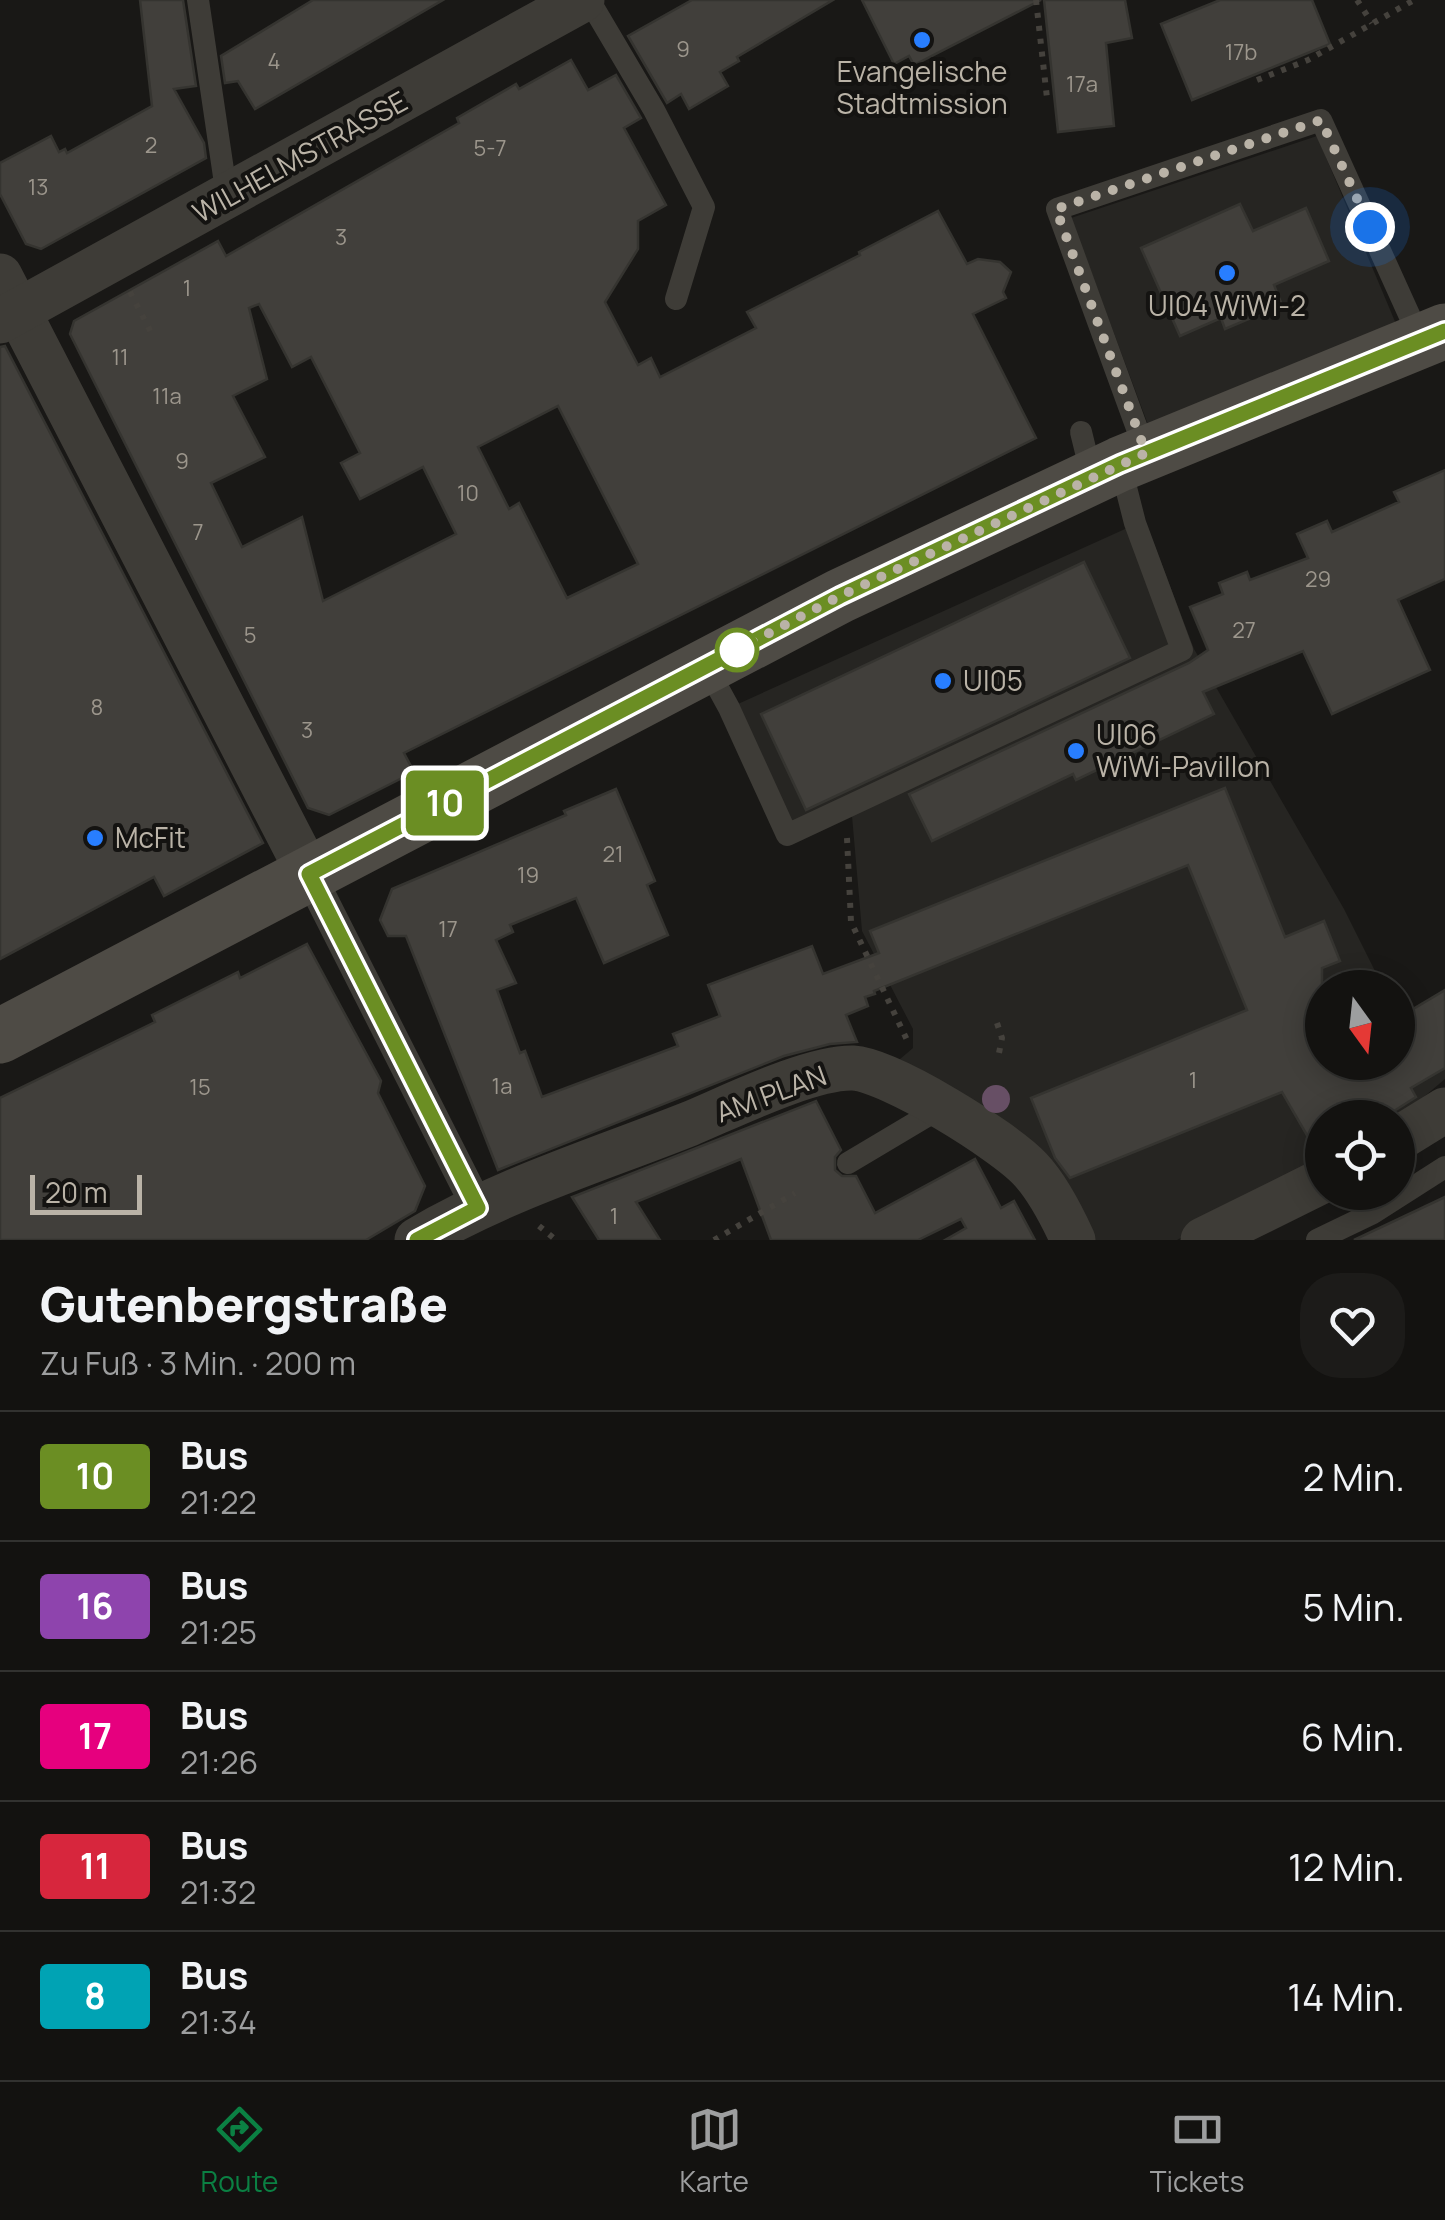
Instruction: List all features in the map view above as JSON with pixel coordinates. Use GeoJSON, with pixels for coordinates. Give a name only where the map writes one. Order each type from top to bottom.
{"type":"FeatureCollection","features":[{"type":"Feature","properties":{"kind":"main road"},"geometry":{"type":"LineString","coordinates":[[0,1036],[1110,456],[1433,336]]}},
{"type":"Feature","properties":{"kind":"street","name":"WILHELMSTRASSE"},"geometry":{"type":"LineString","coordinates":[[6,303],[114,260],[585,0]]}},
{"type":"Feature","properties":{"kind":"street"},"geometry":{"type":"LineString","coordinates":[[6,303],[309,874],[450,1228]]}},
{"type":"Feature","properties":{"kind":"street","name":"AM PLAN"},"geometry":{"type":"LineString","coordinates":[[450,1228],[742,1102],[834,1070],[864,1070],[942,1108],[1026,1164],[1047,1192],[1073,1240]]}},
{"type":"Feature","properties":{"kind":"street"},"geometry":{"type":"LineString","coordinates":[[1415,1129],[1445,1110]]}},
{"type":"Feature","properties":{"kind":"street"},"geometry":{"type":"LineString","coordinates":[[1203,1240],[1305,1189]]}},
{"type":"Feature","properties":{"kind":"lane"},"geometry":{"type":"LineString","coordinates":[[198,0],[227,197]]}},
{"type":"Feature","properties":{"kind":"lane"},"geometry":{"type":"LineString","coordinates":[[585,0],[654,110],[704,208],[676,299]]}},
{"type":"Feature","properties":{"kind":"lane"},"geometry":{"type":"LineString","coordinates":[[706,666],[730,708],[787,835],[1182,650],[1110,456],[1056,209],[1321,120],[1433,336]]}},
{"type":"Feature","properties":{"kind":"lane"},"geometry":{"type":"LineString","coordinates":[[848,1163],[942,1108]]}},
{"type":"Feature","properties":{"kind":"lane"},"geometry":{"type":"LineString","coordinates":[[1316,1240],[1373,1214],[1445,1168]]}},
{"type":"Feature","properties":{"kind":"path"},"geometry":{"type":"LineString","coordinates":[[1036,0],[1046,98]]}},
{"type":"Feature","properties":{"kind":"path"},"geometry":{"type":"LineString","coordinates":[[1358,0],[1372,24]]}},
{"type":"Feature","properties":{"kind":"path"},"geometry":{"type":"LineString","coordinates":[[1256,80],[1308,60],[1414,0]]}},
{"type":"Feature","properties":{"kind":"path"},"geometry":{"type":"LineString","coordinates":[[114,260],[154,338]]}},
{"type":"Feature","properties":{"kind":"path"},"geometry":{"type":"LineString","coordinates":[[846,807],[851,922],[908,1040]]}},
{"type":"Feature","properties":{"kind":"path"},"geometry":{"type":"LineString","coordinates":[[997,1023],[1002,1038],[999,1052]]}},
{"type":"Feature","properties":{"kind":"path"},"geometry":{"type":"LineString","coordinates":[[714,1240],[795,1194]]}},
{"type":"Feature","properties":{"kind":"path"},"geometry":{"type":"LineString","coordinates":[[543,1230],[556,1240]]}},
{"type":"Feature","properties":{"kind":"shaded area"},"geometry":{"type":"Polygon","coordinates":[[[1317,136],[1399,331],[1153,438],[1071,218],[1317,136]]]}},
{"type":"Feature","properties":{"kind":"shaded area"},"geometry":{"type":"Polygon","coordinates":[[[1145,520],[1194,649],[1344,909],[1374,970],[1305,970],[1305,1080],[1415,1080],[1415,1008],[1445,990],[1445,1079],[1415,1103],[1415,1100],[1305,1100],[1305,1168],[1177,1240],[1076,1240],[1051,1190],[886,1071],[913,1048],[913,1029],[862,931],[852,816],[786,845],[729,708],[1145,520]]]}},
{"type":"Feature","properties":{"kind":"building"},"geometry":{"type":"Polygon","coordinates":[[[140,0],[183,0],[196,86],[174,89],[204,143],[206,158],[41,249],[26,244],[0,194],[0,163],[51,136],[59,152],[65,149],[67,153],[152,106],[140,0]]]}},
{"type":"Feature","properties":{"kind":"building"},"geometry":{"type":"Polygon","coordinates":[[[313,0],[443,0],[255,109],[238,81],[225,83],[221,56],[313,0]]]}},
{"type":"Feature","properties":{"kind":"building"},"geometry":{"type":"Polygon","coordinates":[[[692,0],[833,0],[737,57],[739,61],[720,72],[728,86],[689,109],[681,94],[667,103],[628,36],[692,0]]]}},
{"type":"Feature","properties":{"kind":"building","name":"Evangelische Stadtmission"},"geometry":{"type":"Polygon","coordinates":[[[862,0],[1041,0],[914,65],[909,56],[894,64],[862,0]]]}},
{"type":"Feature","properties":{"kind":"building"},"geometry":{"type":"Polygon","coordinates":[[[1044,0],[1125,0],[1132,38],[1106,43],[1114,126],[1058,132],[1044,0]]]}},
{"type":"Feature","properties":{"kind":"building"},"geometry":{"type":"Polygon","coordinates":[[[1220,0],[1312,0],[1330,44],[1192,100],[1161,24],[1220,0]]]}},
{"type":"Feature","properties":{"kind":"building"},"geometry":{"type":"Polygon","coordinates":[[[571,60],[588,90],[616,75],[641,118],[624,128],[666,205],[638,221],[638,249],[605,302],[638,365],[651,358],[660,377],[756,328],[747,312],[938,211],[967,264],[978,259],[1000,262],[1011,272],[1003,292],[1006,298],[973,314],[1036,438],[404,753],[414,772],[329,815],[308,808],[70,334],[74,321],[218,241],[226,256],[459,123],[457,118],[516,84],[519,89],[571,60]],[[259,304],[249,308],[267,379],[233,396],[265,457],[211,483],[242,547],[302,517],[323,601],[456,534],[423,467],[360,499],[341,463],[360,453],[311,357],[292,367],[259,304]],[[558,406],[478,447],[509,509],[519,503],[567,598],[638,564],[558,406]]]}},
{"type":"Feature","properties":{"kind":"building","name":"U|04 WiWi-2"},"geometry":{"type":"Polygon","coordinates":[[[1240,204],[1253,231],[1306,208],[1329,261],[1274,285],[1282,305],[1225,329],[1221,318],[1180,336],[1141,248],[1240,204]]]}},
{"type":"Feature","properties":{"kind":"building"},"geometry":{"type":"Polygon","coordinates":[[[5,346],[263,843],[164,896],[154,877],[0,959],[0,347],[5,346]]]}},
{"type":"Feature","properties":{"kind":"building"},"geometry":{"type":"Polygon","coordinates":[[[1445,470],[1445,579],[1398,600],[1430,670],[1332,714],[1303,651],[1203,692],[1214,714],[1076,780],[1073,774],[932,841],[909,794],[1189,663],[1208,650],[1190,607],[1223,594],[1219,583],[1247,572],[1250,580],[1308,558],[1297,534],[1327,521],[1332,532],[1399,502],[1394,492],[1445,470]]]}},
{"type":"Feature","properties":{"kind":"building","name":"U|05"},"geometry":{"type":"Polygon","coordinates":[[[1084,562],[1130,658],[806,810],[761,714],[1084,562]]]}},
{"type":"Feature","properties":{"kind":"building"},"geometry":{"type":"Polygon","coordinates":[[[1225,788],[1285,937],[1324,921],[1340,961],[1322,970],[1305,970],[1305,1080],[1415,1080],[1415,1008],[1445,990],[1445,1068],[1411,1088],[1416,1097],[1411,1100],[1305,1100],[1305,1132],[1282,1092],[1070,1178],[1055,1158],[1031,1098],[1247,1010],[1188,865],[874,991],[875,994],[865,997],[868,1006],[846,1015],[857,1042],[830,1044],[784,1056],[498,1170],[406,936],[388,936],[380,920],[392,889],[566,815],[564,811],[616,789],[655,881],[647,885],[668,935],[604,963],[576,898],[510,925],[513,932],[496,940],[516,983],[497,990],[520,1053],[525,1051],[542,1097],[678,1046],[673,1034],[720,1016],[708,985],[812,946],[823,974],[879,953],[870,931],[1225,788]]]}},
{"type":"Feature","properties":{"kind":"building"},"geometry":{"type":"Polygon","coordinates":[[[307,944],[381,1081],[378,1093],[425,1186],[415,1211],[366,1240],[0,1240],[0,1098],[155,1022],[152,1015],[238,972],[240,978],[307,944]]]}},
{"type":"Feature","properties":{"kind":"building"},"geometry":{"type":"Polygon","coordinates":[[[816,1101],[841,1150],[835,1157],[835,1170],[842,1176],[856,1176],[875,1213],[975,1159],[1001,1208],[1014,1201],[1035,1240],[945,1240],[966,1228],[961,1219],[918,1240],[771,1240],[741,1159],[636,1202],[660,1240],[599,1240],[572,1197],[816,1101]]]}},
{"type":"Feature","properties":{"kind":"building"},"geometry":{"type":"Polygon","coordinates":[[[1445,1197],[1445,1240],[1354,1240],[1445,1197]]]}},
{"type":"Feature","properties":{"kind":"bus line","name":"10"},"geometry":{"type":"LineString","coordinates":[[417,1240],[478,1208],[309,874],[840,596],[1120,464],[1445,331]]}},
{"type":"Feature","properties":{"kind":"place","name":"Evangelische Stadtmission"},"geometry":{"type":"Point","coordinates":[922,40]}},
{"type":"Feature","properties":{"kind":"place","name":"U|04 WiWi-2"},"geometry":{"type":"Point","coordinates":[1227,273]}},
{"type":"Feature","properties":{"kind":"place","name":"U|05"},"geometry":{"type":"Point","coordinates":[943,681]}},
{"type":"Feature","properties":{"kind":"place","name":"U|06 WiWi-Pavillon"},"geometry":{"type":"Point","coordinates":[1076,751]}},
{"type":"Feature","properties":{"kind":"place","name":"McFit"},"geometry":{"type":"Point","coordinates":[95,838]}},
{"type":"Feature","properties":{"kind":"route"},"geometry":{"type":"LineString","coordinates":[[737,650],[840,596],[1146,453],[1056,209],[1321,120],[1370,227]]}}]}
